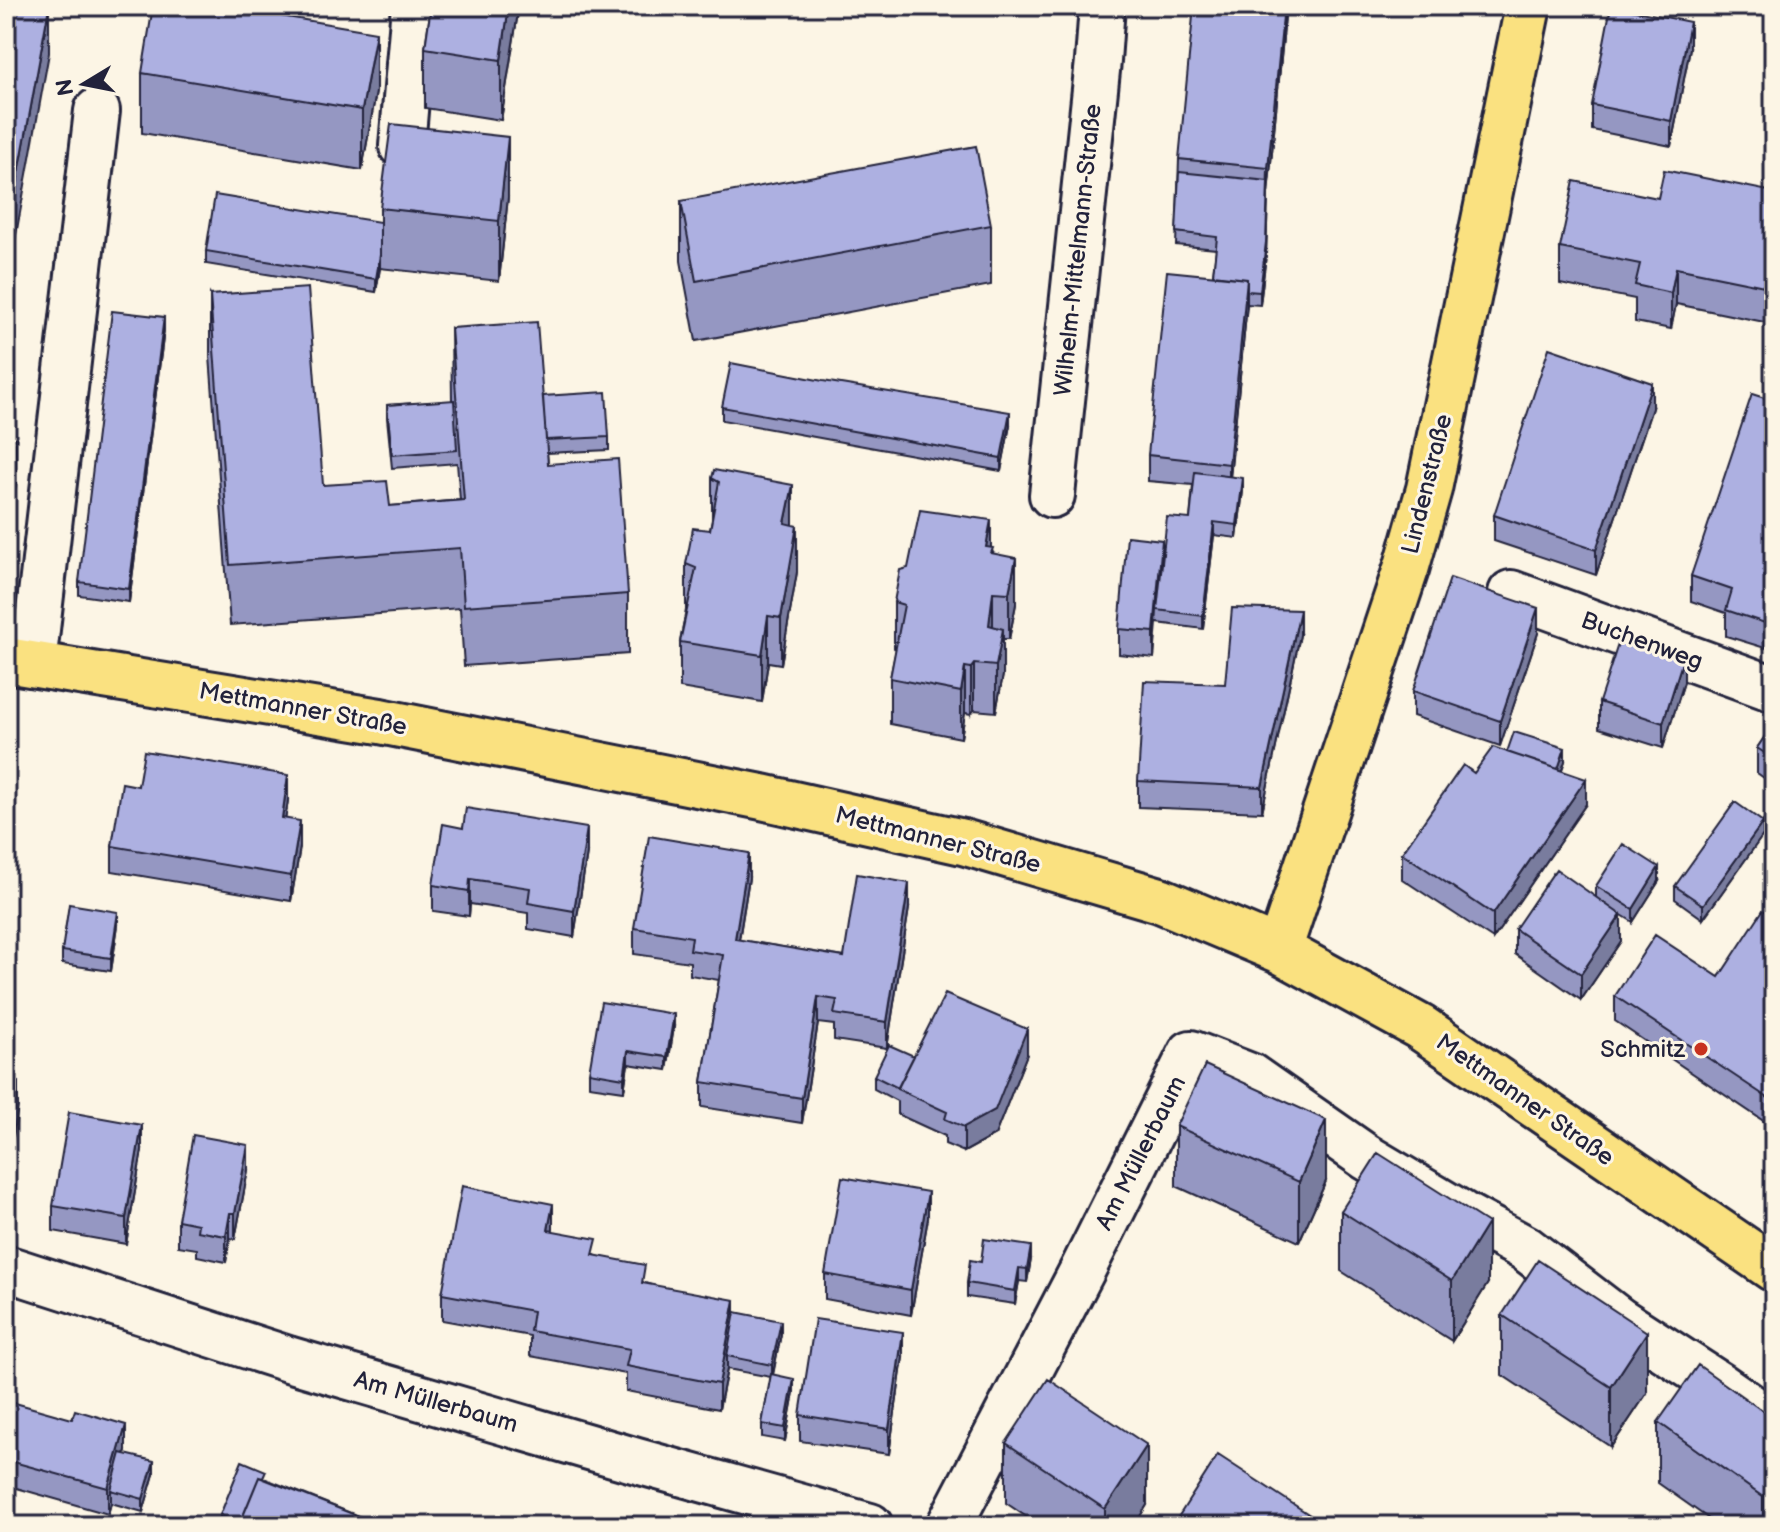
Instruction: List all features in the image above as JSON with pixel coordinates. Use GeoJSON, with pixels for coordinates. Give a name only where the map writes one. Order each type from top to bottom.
{"type":"FeatureCollection","features":[{"type":"Feature","properties":{"kind":"main road","name":"Lindenstraße"},"geometry":{"type":"LineString","coordinates":[[1279,950],[1407,566],[1429,489],[1528,6]]}},
{"type":"Feature","properties":{"kind":"main road","name":"Mettmanner Straße"},"geometry":{"type":"LineString","coordinates":[[20,662],[380,721],[762,797],[963,842],[1160,900],[1279,950],[1420,1027],[1774,1269]]}},
{"type":"Feature","properties":{"kind":"street"},"geometry":{"type":"LineString","coordinates":[[402,146],[414,6]]}},
{"type":"Feature","properties":{"kind":"street","name":"Wilhelm-Mittelmann-Straße"},"geometry":{"type":"LineString","coordinates":[[1052,495],[1102,6]]}},
{"type":"Feature","properties":{"kind":"street"},"geometry":{"type":"LineString","coordinates":[[20,662],[97,111]]}},
{"type":"Feature","properties":{"kind":"street","name":"Buchenweg"},"geometry":{"type":"LineString","coordinates":[[1511,593],[1774,689]]}},
{"type":"Feature","properties":{"kind":"street","name":"Am Müllerbaum"},"geometry":{"type":"LineString","coordinates":[[949,1526],[1191,1053],[1250,1076],[1366,1157],[1525,1248],[1619,1320],[1774,1423]]}},
{"type":"Feature","properties":{"kind":"street","name":"Am Müllerbaum"},"geometry":{"type":"LineString","coordinates":[[6,1268],[303,1363],[858,1522]]}},
{"type":"Feature","properties":{"kind":"building"},"geometry":{"type":"Polygon","coordinates":[[[6,6],[49,7],[6,244],[6,6]]]}},
{"type":"Feature","properties":{"kind":"building"},"geometry":{"type":"Polygon","coordinates":[[[153,6],[222,6],[376,32],[362,110],[142,73],[153,6]]]}},
{"type":"Feature","properties":{"kind":"building"},"geometry":{"type":"Polygon","coordinates":[[[431,6],[509,6],[501,60],[425,48],[431,6]]]}},
{"type":"Feature","properties":{"kind":"building"},"geometry":{"type":"Polygon","coordinates":[[[1194,6],[1284,6],[1268,168],[1179,159],[1194,6]]]}},
{"type":"Feature","properties":{"kind":"building"},"geometry":{"type":"Polygon","coordinates":[[[1611,6],[1690,22],[1671,121],[1592,105],[1611,6]]]}},
{"type":"Feature","properties":{"kind":"building"},"geometry":{"type":"Polygon","coordinates":[[[391,124],[508,137],[499,221],[380,208],[391,124]]]}},
{"type":"Feature","properties":{"kind":"building"},"geometry":{"type":"Polygon","coordinates":[[[976,146],[991,225],[696,281],[681,201],[976,146]]]}},
{"type":"Feature","properties":{"kind":"building"},"geometry":{"type":"Polygon","coordinates":[[[1664,170],[1774,192],[1774,288],[1676,268],[1671,293],[1635,285],[1640,264],[1560,248],[1574,181],[1658,198],[1664,170]]]}},
{"type":"Feature","properties":{"kind":"building"},"geometry":{"type":"Polygon","coordinates":[[[1179,172],[1268,181],[1260,292],[1247,291],[1247,279],[1213,275],[1217,237],[1176,232],[1179,172]]]}},
{"type":"Feature","properties":{"kind":"building"},"geometry":{"type":"Polygon","coordinates":[[[215,195],[380,222],[376,279],[206,251],[215,195]]]}},
{"type":"Feature","properties":{"kind":"building"},"geometry":{"type":"Polygon","coordinates":[[[1167,271],[1247,279],[1229,464],[1148,455],[1167,271]]]}},
{"type":"Feature","properties":{"kind":"building"},"geometry":{"type":"Polygon","coordinates":[[[308,288],[323,485],[387,481],[390,506],[464,500],[451,328],[537,322],[548,464],[618,459],[628,594],[464,606],[460,548],[230,565],[210,295],[308,288]]]}},
{"type":"Feature","properties":{"kind":"building"},"geometry":{"type":"Polygon","coordinates":[[[112,311],[164,317],[129,589],[79,582],[112,311]]]}},
{"type":"Feature","properties":{"kind":"building"},"geometry":{"type":"Polygon","coordinates":[[[1549,348],[1652,383],[1596,550],[1494,515],[1549,348]]]}},
{"type":"Feature","properties":{"kind":"building"},"geometry":{"type":"Polygon","coordinates":[[[731,363],[1010,412],[1001,458],[722,407],[731,363]]]}},
{"type":"Feature","properties":{"kind":"building"},"geometry":{"type":"Polygon","coordinates":[[[606,392],[609,437],[546,440],[543,396],[606,392]]]}},
{"type":"Feature","properties":{"kind":"building"},"geometry":{"type":"Polygon","coordinates":[[[1752,394],[1774,401],[1774,598],[1765,623],[1726,610],[1732,590],[1691,576],[1752,394]]]}},
{"type":"Feature","properties":{"kind":"building"},"geometry":{"type":"Polygon","coordinates":[[[454,400],[457,450],[392,455],[387,405],[454,400]]]}},
{"type":"Feature","properties":{"kind":"building"},"geometry":{"type":"Polygon","coordinates":[[[6,437],[16,438],[6,493],[6,437]]]}},
{"type":"Feature","properties":{"kind":"building"},"geometry":{"type":"Polygon","coordinates":[[[714,470],[793,485],[785,523],[797,526],[781,618],[768,616],[762,655],[680,642],[696,568],[686,564],[693,528],[710,530],[719,482],[712,478],[714,470]]]}},
{"type":"Feature","properties":{"kind":"building"},"geometry":{"type":"Polygon","coordinates":[[[1195,472],[1243,478],[1237,525],[1214,522],[1203,616],[1157,610],[1167,517],[1190,519],[1195,472]]]}},
{"type":"Feature","properties":{"kind":"building"},"geometry":{"type":"Polygon","coordinates":[[[920,510],[991,520],[986,547],[993,548],[991,553],[1016,558],[1009,593],[993,592],[989,625],[1003,629],[996,666],[974,664],[971,668],[965,667],[961,692],[890,678],[904,605],[894,602],[900,570],[908,568],[920,510]]]}},
{"type":"Feature","properties":{"kind":"building"},"geometry":{"type":"Polygon","coordinates":[[[1127,536],[1162,540],[1154,632],[1119,629],[1127,536]]]}},
{"type":"Feature","properties":{"kind":"building"},"geometry":{"type":"Polygon","coordinates":[[[1450,578],[1538,608],[1500,721],[1413,691],[1450,578]]]}},
{"type":"Feature","properties":{"kind":"building"},"geometry":{"type":"Polygon","coordinates":[[[1232,608],[1300,610],[1262,787],[1138,781],[1144,681],[1225,684],[1232,608]]]}},
{"type":"Feature","properties":{"kind":"building"},"geometry":{"type":"Polygon","coordinates":[[[1621,635],[1684,656],[1663,723],[1599,702],[1621,635]]]}},
{"type":"Feature","properties":{"kind":"building"},"geometry":{"type":"Polygon","coordinates":[[[1774,723],[1774,759],[1757,748],[1774,723]]]}},
{"type":"Feature","properties":{"kind":"building"},"geometry":{"type":"Polygon","coordinates":[[[1514,732],[1565,748],[1558,769],[1507,752],[1514,732]]]}},
{"type":"Feature","properties":{"kind":"building"},"geometry":{"type":"Polygon","coordinates":[[[1493,747],[1586,779],[1493,914],[1402,853],[1463,765],[1474,773],[1493,747]]]}},
{"type":"Feature","properties":{"kind":"building"},"geometry":{"type":"Polygon","coordinates":[[[144,751],[288,775],[282,818],[300,821],[291,876],[112,846],[122,783],[138,786],[144,751]]]}},
{"type":"Feature","properties":{"kind":"building"},"geometry":{"type":"Polygon","coordinates":[[[1735,802],[1763,822],[1703,905],[1675,886],[1735,802]]]}},
{"type":"Feature","properties":{"kind":"building"},"geometry":{"type":"Polygon","coordinates":[[[466,808],[587,828],[574,911],[528,903],[530,888],[470,879],[469,891],[433,885],[443,824],[463,828],[466,808]]]}},
{"type":"Feature","properties":{"kind":"building"},"geometry":{"type":"Polygon","coordinates":[[[649,836],[749,853],[735,939],[844,957],[857,874],[909,883],[887,1022],[834,1014],[837,1000],[818,997],[802,1098],[702,1082],[723,955],[690,950],[692,937],[634,928],[649,836]]]}},
{"type":"Feature","properties":{"kind":"building"},"geometry":{"type":"Polygon","coordinates":[[[1623,844],[1659,867],[1633,909],[1596,886],[1623,844]]]}},
{"type":"Feature","properties":{"kind":"building"},"geometry":{"type":"Polygon","coordinates":[[[1556,869],[1621,915],[1581,974],[1515,929],[1556,869]]]}},
{"type":"Feature","properties":{"kind":"building"},"geometry":{"type":"Polygon","coordinates":[[[69,904],[118,912],[111,958],[62,951],[69,904]]]}},
{"type":"Feature","properties":{"kind":"building"},"geometry":{"type":"Polygon","coordinates":[[[1763,910],[1774,917],[1774,1102],[1615,996],[1655,935],[1719,977],[1763,910]]]}},
{"type":"Feature","properties":{"kind":"building"},"geometry":{"type":"Polygon","coordinates":[[[945,994],[1027,1029],[995,1110],[964,1127],[945,1119],[947,1112],[897,1089],[945,994]]]}},
{"type":"Feature","properties":{"kind":"building"},"geometry":{"type":"Polygon","coordinates":[[[601,1002],[674,1014],[667,1057],[628,1051],[624,1078],[589,1072],[601,1002]]]}},
{"type":"Feature","properties":{"kind":"building"},"geometry":{"type":"Polygon","coordinates":[[[889,1045],[914,1056],[898,1088],[874,1076],[889,1045]]]}},
{"type":"Feature","properties":{"kind":"building"},"geometry":{"type":"Polygon","coordinates":[[[1205,1065],[1326,1120],[1299,1182],[1176,1126],[1205,1065]]]}},
{"type":"Feature","properties":{"kind":"building"},"geometry":{"type":"Polygon","coordinates":[[[6,1080],[18,1082],[6,1155],[6,1080]]]}},
{"type":"Feature","properties":{"kind":"building"},"geometry":{"type":"Polygon","coordinates":[[[69,1112],[142,1125],[126,1218],[53,1206],[69,1112]]]}},
{"type":"Feature","properties":{"kind":"building"},"geometry":{"type":"Polygon","coordinates":[[[193,1135],[248,1145],[235,1213],[230,1213],[226,1236],[197,1231],[198,1224],[178,1220],[193,1135]]]}},
{"type":"Feature","properties":{"kind":"building"},"geometry":{"type":"Polygon","coordinates":[[[1378,1153],[1488,1223],[1452,1281],[1341,1211],[1378,1153]]]}},
{"type":"Feature","properties":{"kind":"building"},"geometry":{"type":"Polygon","coordinates":[[[842,1177],[928,1192],[911,1290],[825,1274],[842,1177]]]}},
{"type":"Feature","properties":{"kind":"building"},"geometry":{"type":"Polygon","coordinates":[[[462,1186],[553,1204],[548,1230],[597,1239],[593,1255],[645,1265],[642,1283],[735,1300],[719,1384],[626,1366],[630,1349],[530,1331],[533,1311],[442,1294],[462,1186]]]}},
{"type":"Feature","properties":{"kind":"building"},"geometry":{"type":"Polygon","coordinates":[[[984,1239],[1031,1246],[1027,1269],[1019,1268],[1015,1291],[967,1283],[970,1260],[981,1262],[984,1239]]]}},
{"type":"Feature","properties":{"kind":"building"},"geometry":{"type":"Polygon","coordinates":[[[1538,1260],[1647,1332],[1611,1387],[1502,1315],[1538,1260]]]}},
{"type":"Feature","properties":{"kind":"building"},"geometry":{"type":"Polygon","coordinates":[[[735,1312],[781,1321],[772,1365],[727,1356],[735,1312]]]}},
{"type":"Feature","properties":{"kind":"building"},"geometry":{"type":"Polygon","coordinates":[[[815,1319],[903,1332],[889,1429],[800,1415],[815,1319]]]}},
{"type":"Feature","properties":{"kind":"building"},"geometry":{"type":"Polygon","coordinates":[[[1698,1365],[1774,1419],[1774,1482],[1763,1497],[1658,1422],[1698,1365]]]}},
{"type":"Feature","properties":{"kind":"building"},"geometry":{"type":"Polygon","coordinates":[[[771,1374],[794,1379],[785,1428],[762,1424],[771,1374]]]}},
{"type":"Feature","properties":{"kind":"building"},"geometry":{"type":"Polygon","coordinates":[[[1048,1379],[1147,1445],[1105,1509],[1006,1443],[1048,1379]]]}},
{"type":"Feature","properties":{"kind":"building"},"geometry":{"type":"Polygon","coordinates":[[[8,1401],[72,1419],[75,1410],[126,1425],[108,1488],[6,1460],[8,1401]]]}},
{"type":"Feature","properties":{"kind":"building"},"geometry":{"type":"Polygon","coordinates":[[[121,1453],[154,1461],[143,1499],[111,1490],[121,1453]]]}},
{"type":"Feature","properties":{"kind":"building"},"geometry":{"type":"Polygon","coordinates":[[[1218,1455],[1316,1519],[1311,1526],[1181,1526],[1175,1522],[1218,1455]]]}},
{"type":"Feature","properties":{"kind":"building"},"geometry":{"type":"Polygon","coordinates":[[[242,1461],[266,1471],[263,1478],[259,1477],[240,1523],[220,1515],[242,1461]]]}},
{"type":"Feature","properties":{"kind":"building"},"geometry":{"type":"Polygon","coordinates":[[[259,1477],[383,1526],[239,1526],[259,1477]]]}},
{"type":"Feature","properties":{"kind":"place","name":"Schmitz"},"geometry":{"type":"Point","coordinates":[1701,1049]}}]}
